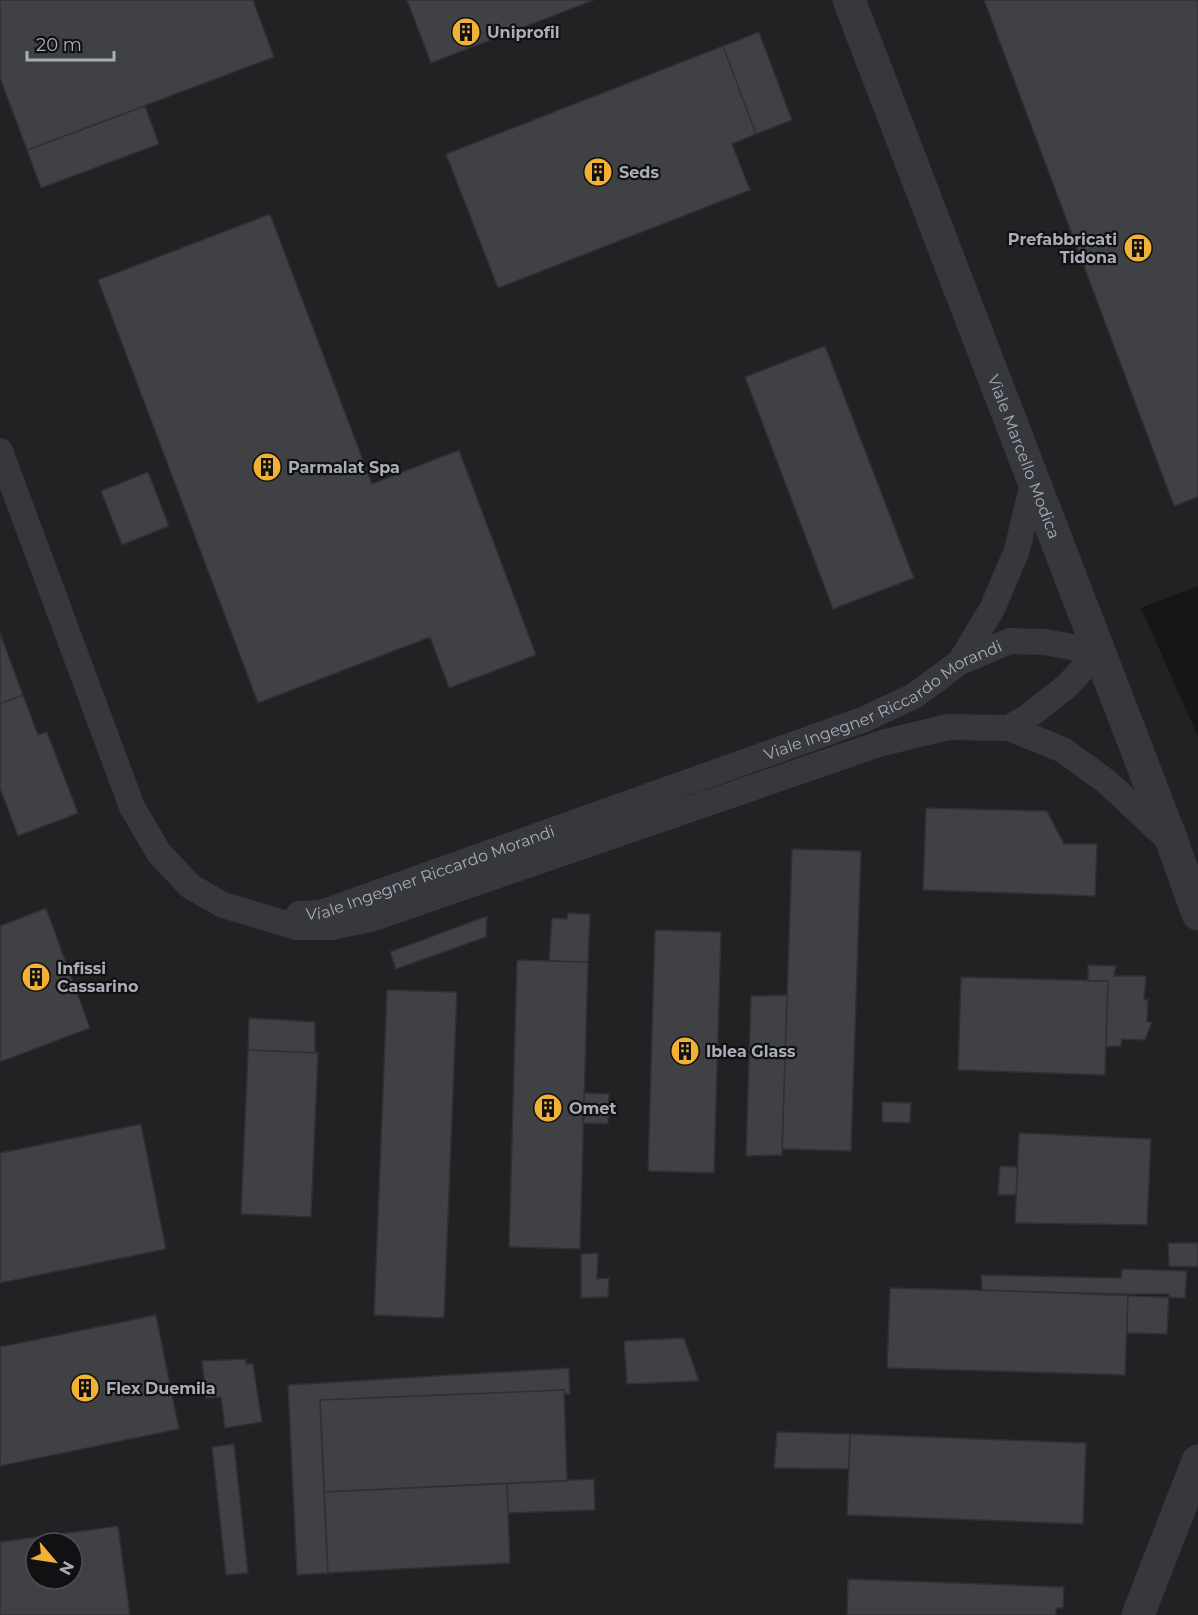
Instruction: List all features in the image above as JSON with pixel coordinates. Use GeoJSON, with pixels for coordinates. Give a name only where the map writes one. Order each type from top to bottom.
{"type":"FeatureCollection","features":[{"type":"Feature","properties":{"kind":"street","name":"Viale Marcello Modica"},"geometry":{"type":"LineString","coordinates":[[849,0],[1198,914]]}},
{"type":"Feature","properties":{"kind":"street","name":"Viale Ingegner Riccardo Morandi"},"geometry":{"type":"LineString","coordinates":[[0,451],[132,807],[159,853],[190,886],[223,905],[297,927],[331,927],[371,919],[882,743],[948,727],[1009,728]]}},
{"type":"Feature","properties":{"kind":"street"},"geometry":{"type":"LineString","coordinates":[[960,662],[992,609],[1017,550],[1033,483]]}},
{"type":"Feature","properties":{"kind":"street","name":"Viale Ingegner Riccardo Morandi"},"geometry":{"type":"LineString","coordinates":[[260,916],[321,913],[866,719],[914,696],[960,662],[1010,641],[1046,642],[1098,652]]}},
{"type":"Feature","properties":{"kind":"street"},"geometry":{"type":"LineString","coordinates":[[1009,728],[1026,718],[1067,686],[1098,652]]}},
{"type":"Feature","properties":{"kind":"street"},"geometry":{"type":"LineString","coordinates":[[1009,728],[1064,750],[1107,782],[1173,844]]}},
{"type":"Feature","properties":{"kind":"street"},"geometry":{"type":"LineString","coordinates":[[1138,1615],[1198,1461]]}},
{"type":"Feature","properties":{"kind":"shaded area"},"geometry":{"type":"Polygon","coordinates":[[[0,0],[1198,0],[1198,586],[1141,608],[1198,737],[1198,1615],[0,1615],[0,0]]]}},
{"type":"Feature","properties":{"kind":"building"},"geometry":{"type":"Polygon","coordinates":[[[0,0],[253,0],[274,57],[27,150],[0,78],[0,0]]]}},
{"type":"Feature","properties":{"kind":"building","name":"Uniprofil"},"geometry":{"type":"Polygon","coordinates":[[[407,0],[594,0],[431,63],[407,0]]]}},
{"type":"Feature","properties":{"kind":"building","name":"Prefabbricati Tidona"},"geometry":{"type":"Polygon","coordinates":[[[984,0],[1198,0],[1198,497],[1174,506],[984,0]]]}},
{"type":"Feature","properties":{"kind":"building"},"geometry":{"type":"Polygon","coordinates":[[[759,32],[792,120],[756,134],[723,46],[759,32]]]}},
{"type":"Feature","properties":{"kind":"building","name":"Seds"},"geometry":{"type":"Polygon","coordinates":[[[723,46],[756,134],[732,144],[750,190],[498,288],[446,154],[723,46]]]}},
{"type":"Feature","properties":{"kind":"building"},"geometry":{"type":"Polygon","coordinates":[[[145,106],[159,144],[41,188],[27,150],[145,106]]]}},
{"type":"Feature","properties":{"kind":"building","name":"Parmalat Spa"},"geometry":{"type":"Polygon","coordinates":[[[270,214],[372,484],[459,450],[536,655],[449,688],[430,637],[258,703],[98,280],[270,214]]]}},
{"type":"Feature","properties":{"kind":"building"},"geometry":{"type":"Polygon","coordinates":[[[825,346],[914,578],[833,609],[745,377],[825,346]]]}},
{"type":"Feature","properties":{"kind":"building"},"geometry":{"type":"Polygon","coordinates":[[[148,472],[169,526],[122,545],[101,491],[148,472]]]}},
{"type":"Feature","properties":{"kind":"building"},"geometry":{"type":"Polygon","coordinates":[[[0,633],[23,695],[0,704],[0,633]]]}},
{"type":"Feature","properties":{"kind":"building"},"geometry":{"type":"Polygon","coordinates":[[[23,695],[38,735],[47,732],[78,813],[18,836],[0,788],[0,704],[23,695]]]}},
{"type":"Feature","properties":{"kind":"building"},"geometry":{"type":"Polygon","coordinates":[[[926,808],[1047,811],[1064,844],[1097,844],[1095,896],[923,890],[926,808]]]}},
{"type":"Feature","properties":{"kind":"building"},"geometry":{"type":"Polygon","coordinates":[[[792,849],[861,851],[851,1151],[782,1149],[792,849]]]}},
{"type":"Feature","properties":{"kind":"building","name":"Infissi Cassarino"},"geometry":{"type":"Polygon","coordinates":[[[46,908],[90,1028],[0,1062],[0,926],[46,908]]]}},
{"type":"Feature","properties":{"kind":"building"},"geometry":{"type":"Polygon","coordinates":[[[568,913],[590,914],[588,962],[549,961],[552,918],[567,919],[568,913]]]}},
{"type":"Feature","properties":{"kind":"building"},"geometry":{"type":"Polygon","coordinates":[[[487,916],[486,937],[396,969],[390,952],[487,916]]]}},
{"type":"Feature","properties":{"kind":"building","name":"Iblea Glass"},"geometry":{"type":"Polygon","coordinates":[[[655,930],[721,932],[714,1173],[648,1171],[655,930]]]}},
{"type":"Feature","properties":{"kind":"building","name":"Omet"},"geometry":{"type":"Polygon","coordinates":[[[517,960],[588,962],[580,1249],[509,1247],[517,960]]]}},
{"type":"Feature","properties":{"kind":"building"},"geometry":{"type":"Polygon","coordinates":[[[1088,965],[1116,966],[1114,976],[1146,976],[1144,1000],[1148,999],[1147,1022],[1152,1022],[1145,1040],[1122,1039],[1121,1046],[1106,1047],[1108,981],[1088,981],[1088,965]]]}},
{"type":"Feature","properties":{"kind":"building"},"geometry":{"type":"Polygon","coordinates":[[[961,977],[1108,981],[1105,1075],[958,1070],[961,977]]]}},
{"type":"Feature","properties":{"kind":"building"},"geometry":{"type":"Polygon","coordinates":[[[387,990],[457,992],[444,1318],[374,1315],[387,990]]]}},
{"type":"Feature","properties":{"kind":"building"},"geometry":{"type":"Polygon","coordinates":[[[787,995],[782,1155],[746,1156],[751,996],[787,995]]]}},
{"type":"Feature","properties":{"kind":"building"},"geometry":{"type":"Polygon","coordinates":[[[249,1018],[315,1022],[315,1053],[248,1050],[249,1018]]]}},
{"type":"Feature","properties":{"kind":"building"},"geometry":{"type":"Polygon","coordinates":[[[248,1050],[318,1053],[311,1217],[241,1214],[248,1050]]]}},
{"type":"Feature","properties":{"kind":"building"},"geometry":{"type":"Polygon","coordinates":[[[584,1093],[609,1094],[608,1124],[583,1123],[584,1093]]]}},
{"type":"Feature","properties":{"kind":"building"},"geometry":{"type":"Polygon","coordinates":[[[882,1102],[911,1103],[910,1123],[882,1122],[882,1102]]]}},
{"type":"Feature","properties":{"kind":"building"},"geometry":{"type":"Polygon","coordinates":[[[141,1124],[166,1249],[0,1283],[0,1153],[141,1124]]]}},
{"type":"Feature","properties":{"kind":"building"},"geometry":{"type":"Polygon","coordinates":[[[1019,1133],[1151,1139],[1147,1225],[1015,1223],[1019,1133]]]}},
{"type":"Feature","properties":{"kind":"building"},"geometry":{"type":"Polygon","coordinates":[[[1000,1166],[1018,1167],[1016,1195],[998,1195],[1000,1166]]]}},
{"type":"Feature","properties":{"kind":"building"},"geometry":{"type":"Polygon","coordinates":[[[1168,1243],[1198,1243],[1198,1267],[1169,1266],[1168,1243]]]}},
{"type":"Feature","properties":{"kind":"building"},"geometry":{"type":"Polygon","coordinates":[[[598,1253],[597,1279],[609,1278],[608,1297],[581,1298],[581,1254],[598,1253]]]}},
{"type":"Feature","properties":{"kind":"building"},"geometry":{"type":"Polygon","coordinates":[[[1122,1269],[1187,1271],[1185,1298],[982,1290],[981,1275],[1121,1278],[1122,1269]]]}},
{"type":"Feature","properties":{"kind":"building"},"geometry":{"type":"Polygon","coordinates":[[[890,1288],[1128,1294],[1125,1375],[887,1368],[890,1288]]]}},
{"type":"Feature","properties":{"kind":"building"},"geometry":{"type":"Polygon","coordinates":[[[1128,1294],[1169,1294],[1167,1334],[1127,1333],[1128,1294]]]}},
{"type":"Feature","properties":{"kind":"building","name":"Flex Duemila"},"geometry":{"type":"Polygon","coordinates":[[[156,1315],[179,1429],[0,1466],[0,1347],[156,1315]]]}},
{"type":"Feature","properties":{"kind":"building"},"geometry":{"type":"Polygon","coordinates":[[[684,1338],[699,1381],[627,1384],[624,1341],[684,1338]]]}},
{"type":"Feature","properties":{"kind":"building"},"geometry":{"type":"Polygon","coordinates":[[[246,1359],[246,1364],[253,1364],[262,1422],[225,1428],[221,1397],[206,1398],[202,1361],[246,1359]]]}},
{"type":"Feature","properties":{"kind":"building"},"geometry":{"type":"Polygon","coordinates":[[[569,1368],[570,1394],[564,1394],[564,1390],[320,1400],[328,1573],[297,1575],[288,1385],[569,1368]]]}},
{"type":"Feature","properties":{"kind":"building"},"geometry":{"type":"Polygon","coordinates":[[[564,1390],[567,1481],[324,1492],[320,1400],[564,1390]]]}},
{"type":"Feature","properties":{"kind":"building"},"geometry":{"type":"Polygon","coordinates":[[[777,1432],[850,1434],[849,1469],[774,1468],[777,1432]]]}},
{"type":"Feature","properties":{"kind":"building"},"geometry":{"type":"Polygon","coordinates":[[[850,1434],[1086,1443],[1083,1524],[847,1515],[850,1434]]]}},
{"type":"Feature","properties":{"kind":"building"},"geometry":{"type":"Polygon","coordinates":[[[234,1444],[248,1573],[226,1575],[212,1447],[234,1444]]]}},
{"type":"Feature","properties":{"kind":"building"},"geometry":{"type":"Polygon","coordinates":[[[594,1479],[595,1510],[508,1513],[507,1483],[594,1479]]]}},
{"type":"Feature","properties":{"kind":"building"},"geometry":{"type":"Polygon","coordinates":[[[507,1483],[510,1563],[328,1573],[324,1492],[507,1483]]]}},
{"type":"Feature","properties":{"kind":"building"},"geometry":{"type":"Polygon","coordinates":[[[118,1526],[130,1615],[0,1615],[0,1542],[24,1539],[24,1591],[84,1591],[84,1531],[81,1531],[118,1526]]]}},
{"type":"Feature","properties":{"kind":"building"},"geometry":{"type":"Polygon","coordinates":[[[848,1579],[1064,1587],[1063,1608],[1056,1608],[1056,1615],[847,1615],[848,1579]]]}},
{"type":"Feature","properties":{"kind":"place","name":"Uniprofil"},"geometry":{"type":"Point","coordinates":[466,32]}},
{"type":"Feature","properties":{"kind":"place","name":"Seds"},"geometry":{"type":"Point","coordinates":[598,172]}},
{"type":"Feature","properties":{"kind":"place","name":"Prefabbricati Tidona"},"geometry":{"type":"Point","coordinates":[1138,248]}},
{"type":"Feature","properties":{"kind":"place","name":"Parmalat Spa"},"geometry":{"type":"Point","coordinates":[267,467]}},
{"type":"Feature","properties":{"kind":"place","name":"Infissi Cassarino"},"geometry":{"type":"Point","coordinates":[36,977]}},
{"type":"Feature","properties":{"kind":"place","name":"Iblea Glass"},"geometry":{"type":"Point","coordinates":[685,1051]}},
{"type":"Feature","properties":{"kind":"place","name":"Omet"},"geometry":{"type":"Point","coordinates":[548,1108]}},
{"type":"Feature","properties":{"kind":"place","name":"Flex Duemila"},"geometry":{"type":"Point","coordinates":[85,1388]}}]}
